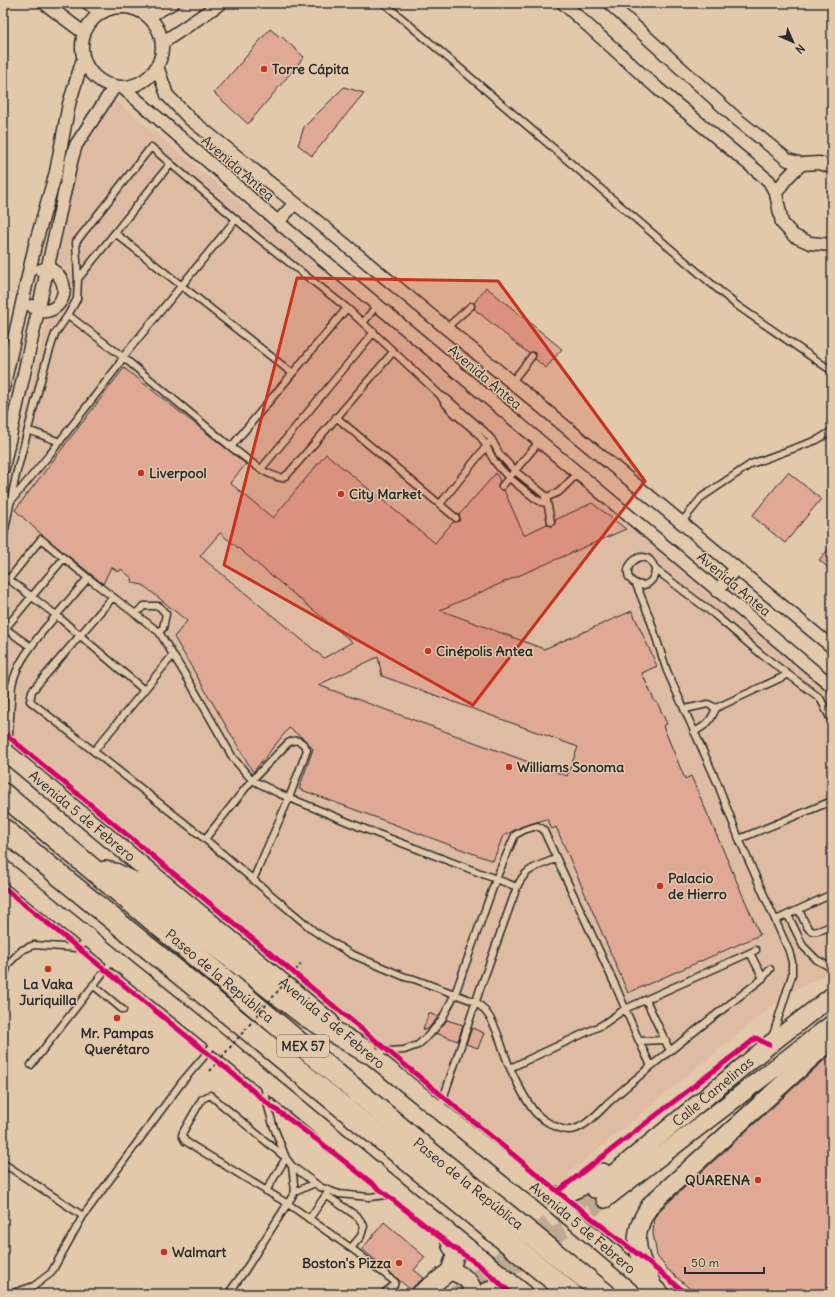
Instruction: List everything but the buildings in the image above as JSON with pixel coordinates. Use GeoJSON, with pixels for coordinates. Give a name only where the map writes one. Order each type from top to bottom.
{"type":"FeatureCollection","features":[{"type":"Feature","properties":{"kind":"highway","name":"Paseo de la República"},"geometry":{"type":"LineString","coordinates":[[3,794],[429,1152],[605,1294]]}},
{"type":"Feature","properties":{"kind":"highway","name":"Paseo de la República"},"geometry":{"type":"LineString","coordinates":[[3,829],[571,1294]]}},
{"type":"Feature","properties":{"kind":"highway"},"geometry":{"type":"LineString","coordinates":[[94,869],[115,874],[138,885],[304,1015],[366,1052]]}},
{"type":"Feature","properties":{"kind":"main road","name":"Avenida 5 de Febrero"},"geometry":{"type":"LineString","coordinates":[[5,752],[366,1052],[544,1195],[657,1291]]}},
{"type":"Feature","properties":{"kind":"main road"},"geometry":{"type":"LineString","coordinates":[[3,869],[114,959],[212,1047],[263,1080],[525,1294]]}},
{"type":"Feature","properties":{"kind":"main road","name":"Calle Camelinas"},"geometry":{"type":"LineString","coordinates":[[832,996],[769,1045],[600,1194],[832,1024]]}},
{"type":"Feature","properties":{"kind":"main road"},"geometry":{"type":"LineString","coordinates":[[657,1291],[639,1255],[637,1240],[638,1229],[642,1216],[652,1203],[832,1039]]}},
{"type":"Feature","properties":{"kind":"main road"},"geometry":{"type":"LineString","coordinates":[[544,1195],[562,1195],[582,1187],[606,1171],[749,1055],[769,1045]]}},
{"type":"Feature","properties":{"kind":"main road"},"geometry":{"type":"LineString","coordinates":[[420,1294],[450,1271],[456,1253],[451,1246],[448,1232]]}},
{"type":"Feature","properties":{"kind":"main road"},"geometry":{"type":"LineString","coordinates":[[450,1271],[461,1274],[472,1286],[473,1294]]}},
{"type":"Feature","properties":{"kind":"main road"},"geometry":{"type":"LineString","coordinates":[[483,1294],[507,1280]]}},
{"type":"Feature","properties":{"kind":"street"},"geometry":{"type":"LineString","coordinates":[[44,3],[84,33]]}},
{"type":"Feature","properties":{"kind":"street"},"geometry":{"type":"LineString","coordinates":[[88,3],[100,13]]}},
{"type":"Feature","properties":{"kind":"street"},"geometry":{"type":"LineString","coordinates":[[149,16],[174,3]]}},
{"type":"Feature","properties":{"kind":"street"},"geometry":{"type":"LineString","coordinates":[[162,43],[221,3]]}},
{"type":"Feature","properties":{"kind":"street"},"geometry":{"type":"LineString","coordinates":[[563,3],[657,88],[769,181],[776,194],[782,223],[794,236],[810,243],[832,245]]}},
{"type":"Feature","properties":{"kind":"street"},"geometry":{"type":"LineString","coordinates":[[609,3],[738,120],[788,160],[802,164],[819,163],[832,167]]}},
{"type":"Feature","properties":{"kind":"street"},"geometry":{"type":"LineString","coordinates":[[117,7],[134,8],[149,16],[158,28],[162,43],[158,66],[143,81],[118,87],[104,83],[95,77],[88,69],[84,59],[82,46],[84,33],[91,21],[100,13],[117,7]]}},
{"type":"Feature","properties":{"kind":"street"},"geometry":{"type":"LineString","coordinates":[[3,468],[47,268],[62,174],[69,104],[84,59]]}},
{"type":"Feature","properties":{"kind":"street","name":"Avenida Antea"},"geometry":{"type":"LineString","coordinates":[[158,66],[167,95],[190,119],[295,203],[832,648]]}},
{"type":"Feature","properties":{"kind":"street"},"geometry":{"type":"LineString","coordinates":[[3,389],[35,245],[62,174],[76,145],[118,87]]}},
{"type":"Feature","properties":{"kind":"street","name":"Avenida Antea"},"geometry":{"type":"LineString","coordinates":[[118,87],[539,442],[832,686]]}},
{"type":"Feature","properties":{"kind":"street"},"geometry":{"type":"LineString","coordinates":[[776,194],[783,182],[802,164]]}},
{"type":"Feature","properties":{"kind":"street"},"geometry":{"type":"LineString","coordinates":[[278,222],[295,203]]}},
{"type":"Feature","properties":{"kind":"street"},"geometry":{"type":"LineString","coordinates":[[23,298],[37,311],[47,311],[56,307],[63,299],[65,290],[63,280],[56,272],[47,268],[30,272]]}},
{"type":"Feature","properties":{"kind":"street"},"geometry":{"type":"LineString","coordinates":[[717,591],[736,568]]}},
{"type":"Feature","properties":{"kind":"lane"},"geometry":{"type":"LineString","coordinates":[[384,3],[735,304],[832,371]]}},
{"type":"Feature","properties":{"kind":"lane"},"geometry":{"type":"LineString","coordinates":[[3,539],[36,397],[55,334],[77,299],[78,279],[76,242],[151,147],[236,219],[347,308],[374,332],[440,396],[450,410],[479,435],[487,446],[494,461],[509,478],[544,503],[551,522]]}},
{"type":"Feature","properties":{"kind":"lane"},"geometry":{"type":"LineString","coordinates":[[78,279],[170,164]]}},
{"type":"Feature","properties":{"kind":"lane"},"geometry":{"type":"LineString","coordinates":[[11,501],[60,442],[118,366],[123,357],[236,219]]}},
{"type":"Feature","properties":{"kind":"lane"},"geometry":{"type":"LineString","coordinates":[[115,233],[292,373]]}},
{"type":"Feature","properties":{"kind":"lane"},"geometry":{"type":"LineString","coordinates":[[363,322],[377,305]]}},
{"type":"Feature","properties":{"kind":"lane"},"geometry":{"type":"LineString","coordinates":[[445,328],[471,306]]}},
{"type":"Feature","properties":{"kind":"lane"},"geometry":{"type":"LineString","coordinates":[[232,447],[347,308]]}},
{"type":"Feature","properties":{"kind":"lane"},"geometry":{"type":"LineString","coordinates":[[68,315],[123,357],[232,447],[261,469],[274,476],[282,478],[288,474],[393,352]]}},
{"type":"Feature","properties":{"kind":"lane"},"geometry":{"type":"LineString","coordinates":[[261,469],[374,332]]}},
{"type":"Feature","properties":{"kind":"lane"},"geometry":{"type":"LineString","coordinates":[[511,383],[532,356]]}},
{"type":"Feature","properties":{"kind":"lane"},"geometry":{"type":"LineString","coordinates":[[440,396],[447,399],[484,431],[492,440],[500,455],[515,471],[546,496],[559,492],[578,473]]}},
{"type":"Feature","properties":{"kind":"lane"},"geometry":{"type":"LineString","coordinates":[[336,417],[456,518]]}},
{"type":"Feature","properties":{"kind":"lane"},"geometry":{"type":"LineString","coordinates":[[28,430],[60,442]]}},
{"type":"Feature","properties":{"kind":"lane"},"geometry":{"type":"LineString","coordinates":[[681,523],[702,497],[751,464],[817,440],[832,431]]}},
{"type":"Feature","properties":{"kind":"lane"},"geometry":{"type":"LineString","coordinates":[[440,504],[492,440]]}},
{"type":"Feature","properties":{"kind":"lane"},"geometry":{"type":"LineString","coordinates":[[502,486],[539,442]]}},
{"type":"Feature","properties":{"kind":"lane"},"geometry":{"type":"LineString","coordinates":[[544,503],[546,496]]}},
{"type":"Feature","properties":{"kind":"lane"},"geometry":{"type":"LineString","coordinates":[[10,579],[41,539],[112,597],[159,632],[174,655],[233,758],[252,780],[289,798],[365,829],[517,887]]}},
{"type":"Feature","properties":{"kind":"lane"},"geometry":{"type":"LineString","coordinates":[[31,647],[4,628],[64,558]]}},
{"type":"Feature","properties":{"kind":"lane"},"geometry":{"type":"LineString","coordinates":[[636,584],[648,584],[655,575],[654,564],[650,560],[644,558],[633,560],[628,570],[629,576],[636,584],[649,616],[667,671],[717,782],[739,839],[789,951],[792,962],[792,975],[769,1045]]}},
{"type":"Feature","properties":{"kind":"lane"},"geometry":{"type":"LineString","coordinates":[[655,569],[715,615],[787,675],[820,698],[832,722]]}},
{"type":"Feature","properties":{"kind":"lane"},"geometry":{"type":"LineString","coordinates":[[3,575],[56,615],[144,690]]}},
{"type":"Feature","properties":{"kind":"lane"},"geometry":{"type":"LineString","coordinates":[[5,752],[14,675],[31,647],[88,578]]}},
{"type":"Feature","properties":{"kind":"lane"},"geometry":{"type":"LineString","coordinates":[[112,597],[32,691],[30,702],[205,839],[314,931],[351,954],[405,977],[476,1002],[491,1018],[510,1068],[525,1096],[540,1117],[558,1128],[570,1130],[584,1125],[651,1066],[763,978],[770,969]]}},
{"type":"Feature","properties":{"kind":"lane"},"geometry":{"type":"LineString","coordinates":[[135,614],[144,606],[158,606],[166,614],[163,628],[159,632]]}},
{"type":"Feature","properties":{"kind":"lane"},"geometry":{"type":"LineString","coordinates":[[94,751],[174,655]]}},
{"type":"Feature","properties":{"kind":"lane"},"geometry":{"type":"LineString","coordinates":[[694,732],[706,725],[713,716],[716,708],[787,675]]}},
{"type":"Feature","properties":{"kind":"lane"},"geometry":{"type":"LineString","coordinates":[[684,709],[708,704],[716,708]]}},
{"type":"Feature","properties":{"kind":"lane"},"geometry":{"type":"LineString","coordinates":[[205,839],[252,780],[288,743],[292,740],[301,742],[307,750],[289,798],[253,880]]}},
{"type":"Feature","properties":{"kind":"lane"},"geometry":{"type":"LineString","coordinates":[[739,839],[832,801]]}},
{"type":"Feature","properties":{"kind":"lane"},"geometry":{"type":"LineString","coordinates":[[366,1052],[404,1050],[418,1045],[441,1021],[455,994],[496,879],[515,836],[531,827],[537,826],[543,829],[651,1066]]}},
{"type":"Feature","properties":{"kind":"lane"},"geometry":{"type":"LineString","coordinates":[[438,1111],[517,887],[527,871],[556,859]]}},
{"type":"Feature","properties":{"kind":"lane"},"geometry":{"type":"LineString","coordinates":[[776,920],[832,894]]}},
{"type":"Feature","properties":{"kind":"lane"},"geometry":{"type":"LineString","coordinates":[[799,910],[808,929],[813,932],[819,932],[832,925]]}},
{"type":"Feature","properties":{"kind":"lane"},"geometry":{"type":"LineString","coordinates":[[788,915],[803,946],[817,960],[832,968]]}},
{"type":"Feature","properties":{"kind":"lane"},"geometry":{"type":"LineString","coordinates":[[3,981],[8,964],[22,950],[34,945],[77,948],[90,940]]}},
{"type":"Feature","properties":{"kind":"lane"},"geometry":{"type":"LineString","coordinates":[[510,1068],[602,1025],[625,1009],[753,952],[763,978]]}},
{"type":"Feature","properties":{"kind":"lane"},"geometry":{"type":"LineString","coordinates":[[31,1065],[114,959]]}},
{"type":"Feature","properties":{"kind":"lane"},"geometry":{"type":"LineString","coordinates":[[93,985],[123,1010]]}},
{"type":"Feature","properties":{"kind":"lane"},"geometry":{"type":"LineString","coordinates":[[646,1000],[670,1051]]}},
{"type":"Feature","properties":{"kind":"lane"},"geometry":{"type":"LineString","coordinates":[[639,1041],[666,1040]]}},
{"type":"Feature","properties":{"kind":"lane"},"geometry":{"type":"LineString","coordinates":[[3,1292],[10,1294],[34,1286],[51,1273],[83,1216],[182,1082],[212,1047]]}},
{"type":"Feature","properties":{"kind":"lane"},"geometry":{"type":"LineString","coordinates":[[263,1080],[273,1126],[286,1158]]}},
{"type":"Feature","properties":{"kind":"lane"},"geometry":{"type":"LineString","coordinates":[[351,1248],[361,1236],[364,1226],[358,1218],[292,1166],[286,1158],[210,1095],[202,1099],[182,1135],[185,1141],[288,1204],[351,1248],[395,1282],[394,1285],[383,1294]]}},
{"type":"Feature","properties":{"kind":"lane"},"geometry":{"type":"LineString","coordinates":[[266,1191],[286,1158]]}},
{"type":"Feature","properties":{"kind":"lane"},"geometry":{"type":"LineString","coordinates":[[3,1163],[83,1216]]}},
{"type":"Feature","properties":{"kind":"lane"},"geometry":{"type":"LineString","coordinates":[[292,1166],[295,1192]]}},
{"type":"Feature","properties":{"kind":"lane"},"geometry":{"type":"LineString","coordinates":[[228,1294],[244,1272],[295,1192],[315,1183]]}},
{"type":"Feature","properties":{"kind":"lane"},"geometry":{"type":"LineString","coordinates":[[328,1193],[369,1197],[400,1192]]}},
{"type":"Feature","properties":{"kind":"lane"},"geometry":{"type":"LineString","coordinates":[[309,1219],[328,1193]]}},
{"type":"Feature","properties":{"kind":"path"},"geometry":{"type":"LineString","coordinates":[[210,1071],[301,964]]}},
{"type":"Feature","properties":{"kind":"path"},"geometry":{"type":"LineString","coordinates":[[287,966],[298,976]]}},
{"type":"Feature","properties":{"kind":"path"},"geometry":{"type":"LineString","coordinates":[[212,1047],[222,1065]]}},
{"type":"Feature","properties":{"kind":"highlighted area"},"geometry":{"type":"Polygon","coordinates":[[[297,278],[498,281],[645,481],[473,705],[224,565],[297,278]]]}},
{"type":"Feature","properties":{"kind":"shaded area"},"geometry":{"type":"Polygon","coordinates":[[[115,100],[388,323],[832,693],[832,971],[786,995],[571,1171],[562,1195],[3,732],[3,508],[48,314],[61,306],[69,294],[70,282],[68,273],[53,257],[80,143],[115,100]]]}},
{"type":"Feature","properties":{"kind":"tunnel"},"geometry":{"type":"LineString","coordinates":[[456,1294],[595,1189]]}},
{"type":"Feature","properties":{"kind":"tunnel"},"geometry":{"type":"LineString","coordinates":[[490,1284],[605,1199]]}},
{"type":"Feature","properties":{"kind":"cycle path"},"geometry":{"type":"LineString","coordinates":[[3,732],[562,1195],[687,1294]]}},
{"type":"Feature","properties":{"kind":"cycle path"},"geometry":{"type":"LineString","coordinates":[[3,887],[267,1103],[320,1142],[451,1246],[479,1265],[512,1294]]}},
{"type":"Feature","properties":{"kind":"cycle path"},"geometry":{"type":"LineString","coordinates":[[558,1191],[756,1038],[769,1045]]}},
{"type":"Feature","properties":{"kind":"place","name":"Torre Cápita"},"geometry":{"type":"Point","coordinates":[264,69]}},
{"type":"Feature","properties":{"kind":"place","name":"Liverpool"},"geometry":{"type":"Point","coordinates":[141,473]}},
{"type":"Feature","properties":{"kind":"place","name":"City Market"},"geometry":{"type":"Point","coordinates":[341,494]}},
{"type":"Feature","properties":{"kind":"place","name":"Cinépolis Antea"},"geometry":{"type":"Point","coordinates":[428,651]}},
{"type":"Feature","properties":{"kind":"place","name":"Williams Sonoma"},"geometry":{"type":"Point","coordinates":[509,767]}},
{"type":"Feature","properties":{"kind":"place","name":"Palacio de Hierro"},"geometry":{"type":"Point","coordinates":[660,886]}},
{"type":"Feature","properties":{"kind":"place","name":"La Vaka Juriquilla"},"geometry":{"type":"Point","coordinates":[48,969]}},
{"type":"Feature","properties":{"kind":"place","name":"Mr. Pampas Querétaro"},"geometry":{"type":"Point","coordinates":[117,1018]}},
{"type":"Feature","properties":{"kind":"place","name":"QUARENA"},"geometry":{"type":"Point","coordinates":[758,1180]}},
{"type":"Feature","properties":{"kind":"place","name":"Walmart"},"geometry":{"type":"Point","coordinates":[164,1252]}},
{"type":"Feature","properties":{"kind":"place","name":"Boston's Pizza"},"geometry":{"type":"Point","coordinates":[399,1263]}}]}
